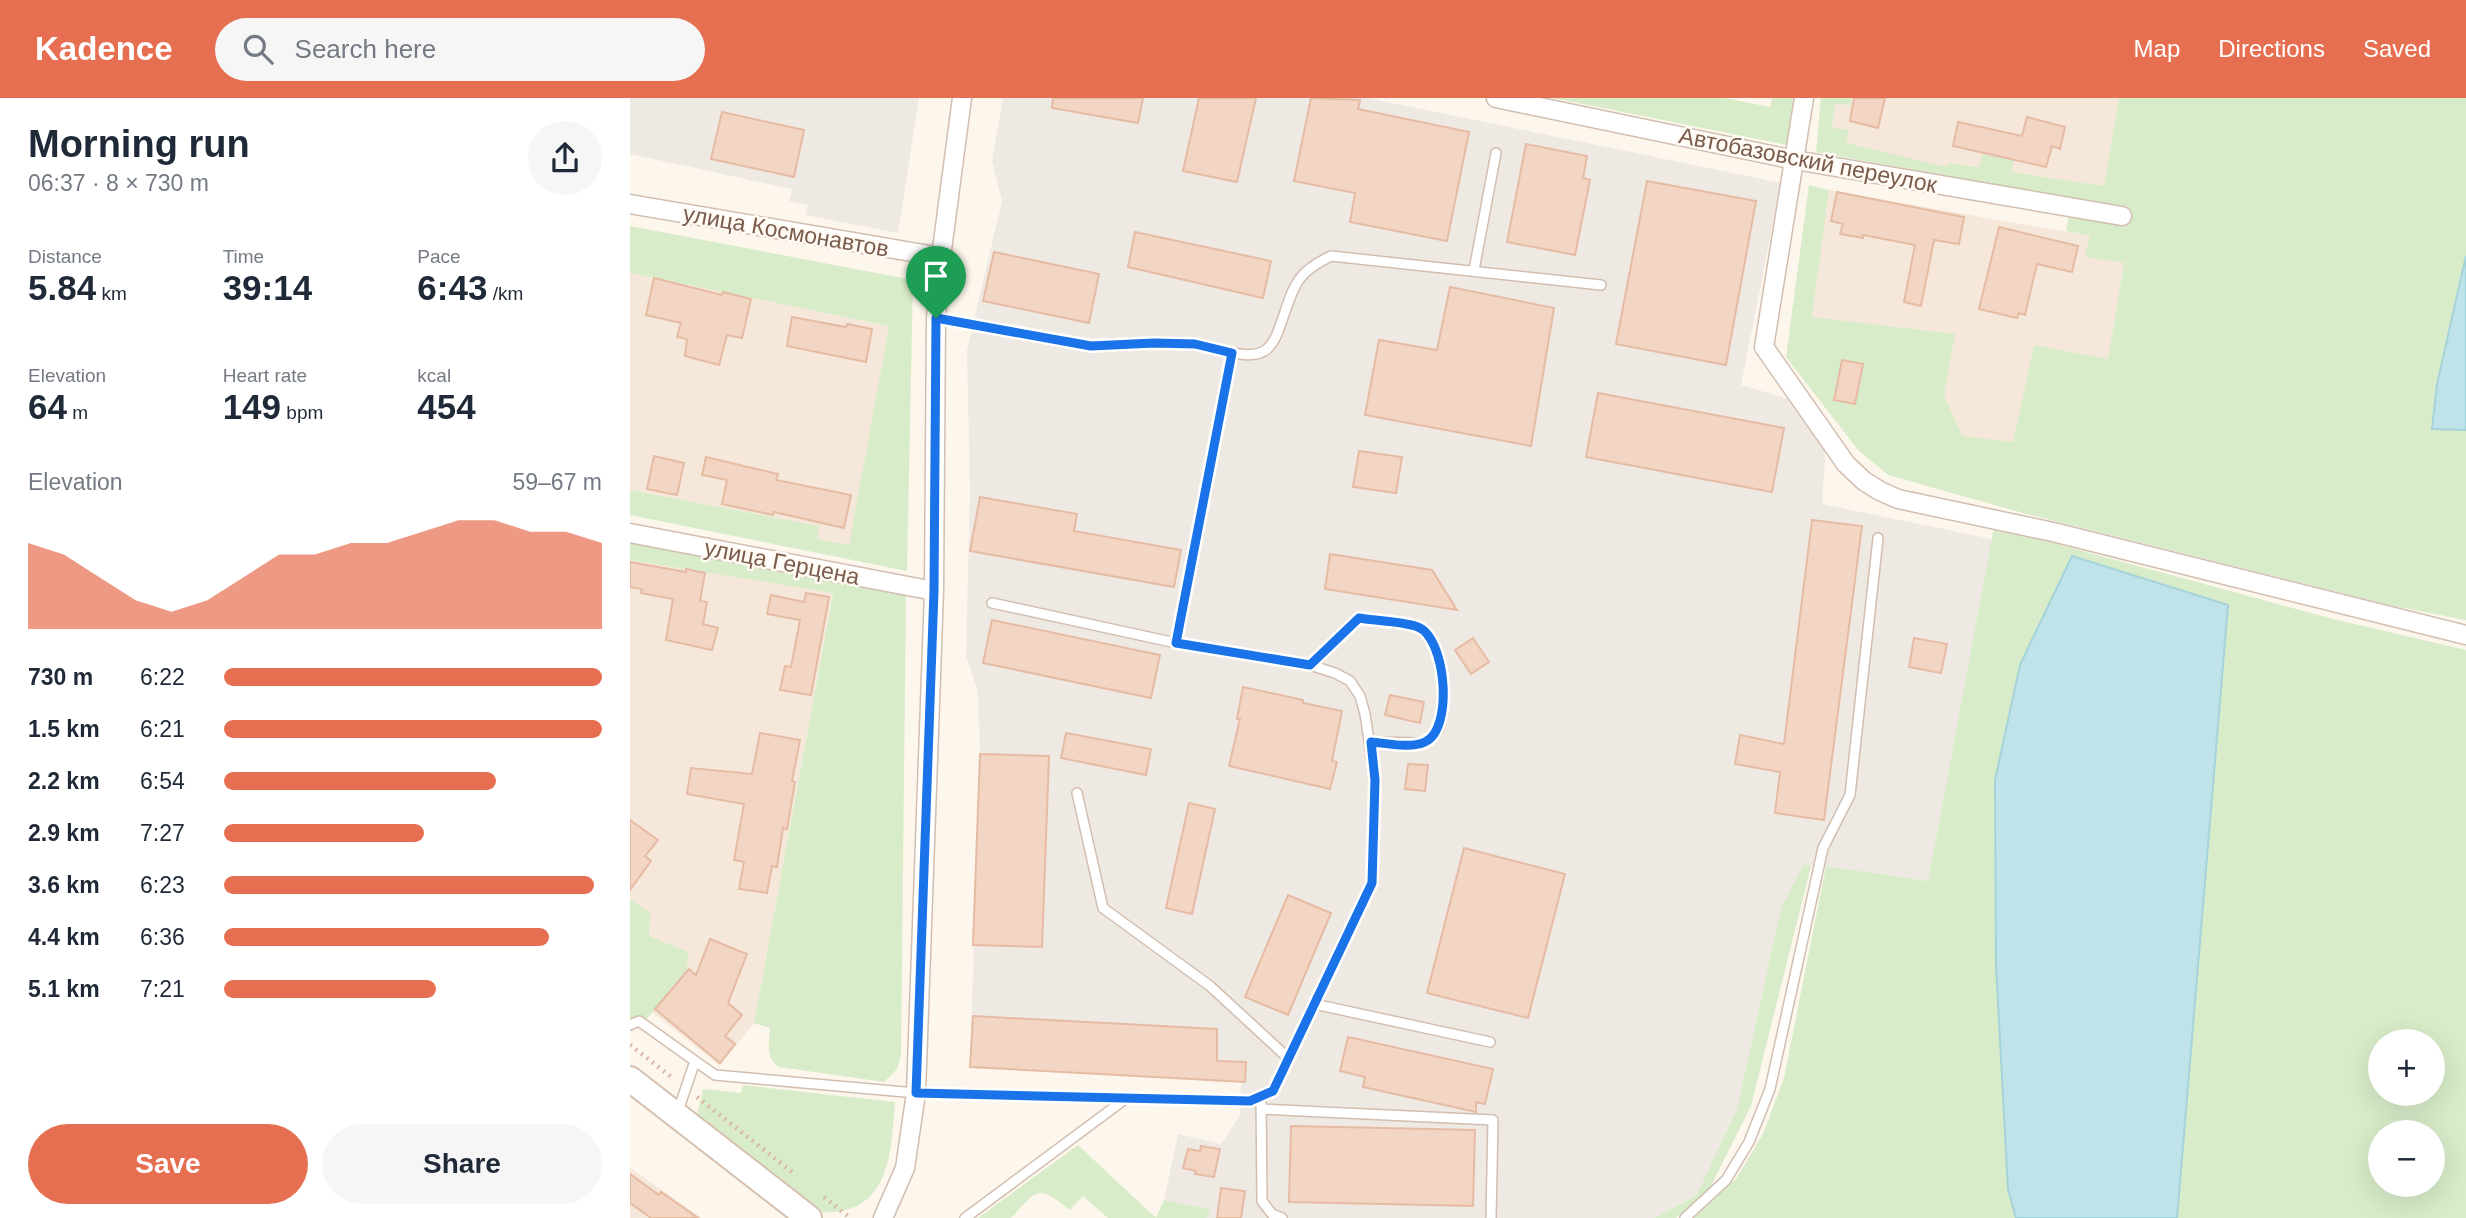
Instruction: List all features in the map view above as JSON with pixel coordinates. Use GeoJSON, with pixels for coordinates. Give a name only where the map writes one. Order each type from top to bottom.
{"type":"FeatureCollection","features":[{"type":"Feature","properties":{"kind":"street"},"geometry":{"type":"LineString","coordinates":[[883,1218],[905,1168],[916,1093],[934,591],[936,318],[941,257],[962,98]]}},
{"type":"Feature","properties":{"kind":"street","name":"Автобазовский переулок"},"geometry":{"type":"LineString","coordinates":[[1496,98],[1795,160],[2122,216]]}},
{"type":"Feature","properties":{"kind":"street"},"geometry":{"type":"LineString","coordinates":[[1804,98],[1765,347],[1846,464],[1864,481],[1898,499],[2053,532],[2466,635]]}},
{"type":"Feature","properties":{"kind":"street","name":"улица Космонавтов"},"geometry":{"type":"LineString","coordinates":[[630,204],[941,257]]}},
{"type":"Feature","properties":{"kind":"street","name":"улица Герцена"},"geometry":{"type":"LineString","coordinates":[[630,533],[934,591]]}},
{"type":"Feature","properties":{"kind":"street"},"geometry":{"type":"LineString","coordinates":[[630,1079],[809,1218]]}},
{"type":"Feature","properties":{"kind":"lane"},"geometry":{"type":"LineString","coordinates":[[1474,270],[1496,153]]}},
{"type":"Feature","properties":{"kind":"lane"},"geometry":{"type":"LineString","coordinates":[[936,318],[1091,346],[1195,344],[1232,353],[1257,354],[1267,349],[1279,329],[1297,279],[1311,265],[1331,256],[1601,285]]}},
{"type":"Feature","properties":{"kind":"lane"},"geometry":{"type":"LineString","coordinates":[[1176,643],[1232,353]]}},
{"type":"Feature","properties":{"kind":"lane"},"geometry":{"type":"LineString","coordinates":[[1685,1218],[1726,1180],[1749,1142],[1770,1089],[1823,848],[1850,795],[1878,538]]}},
{"type":"Feature","properties":{"kind":"lane"},"geometry":{"type":"LineString","coordinates":[[630,1025],[639,1021],[715,1075],[916,1093],[1250,1101],[1273,1091],[1372,883],[1375,780],[1371,742],[1360,696],[1350,681],[1310,665],[1176,643],[992,603]]}},
{"type":"Feature","properties":{"kind":"lane"},"geometry":{"type":"LineString","coordinates":[[1310,665],[1359,618],[1419,628],[1428,635],[1434,646],[1444,683],[1440,726],[1424,743],[1371,742]]}},
{"type":"Feature","properties":{"kind":"lane"},"geometry":{"type":"LineString","coordinates":[[1077,793],[1103,908],[1210,986],[1288,1058]]}},
{"type":"Feature","properties":{"kind":"lane"},"geometry":{"type":"LineString","coordinates":[[1314,1004],[1490,1042]]}},
{"type":"Feature","properties":{"kind":"lane"},"geometry":{"type":"LineString","coordinates":[[677,1116],[695,1061]]}},
{"type":"Feature","properties":{"kind":"lane"},"geometry":{"type":"LineString","coordinates":[[1261,1096],[1262,1201],[1272,1213],[1282,1218]]}},
{"type":"Feature","properties":{"kind":"lane"},"geometry":{"type":"LineString","coordinates":[[965,1218],[1128,1097]]}},
{"type":"Feature","properties":{"kind":"lane"},"geometry":{"type":"LineString","coordinates":[[1261,1109],[1493,1120],[1491,1218]]}},
{"type":"Feature","properties":{"kind":"path"},"geometry":{"type":"LineString","coordinates":[[630,1045],[793,1172]]}},
{"type":"Feature","properties":{"kind":"path"},"geometry":{"type":"LineString","coordinates":[[814,1189],[850,1218]]}},
{"type":"Feature","properties":{"kind":"shaded area"},"geometry":{"type":"Polygon","coordinates":[[[630,98],[919,98],[898,233],[805,215],[808,205],[789,201],[792,189],[630,154],[630,98]]]}},
{"type":"Feature","properties":{"kind":"shaded area"},"geometry":{"type":"Polygon","coordinates":[[[1003,98],[1368,98],[1781,183],[1741,385],[1789,399],[1826,443],[1822,504],[1992,539],[1928,881],[1826,866],[1803,866],[1781,908],[1737,1109],[1696,1196],[1654,1218],[1207,1218],[1209,1209],[1164,1200],[1178,1134],[1221,1144],[1240,1116],[1241,1082],[1205,1081],[1206,1039],[1171,1078],[970,1067],[980,754],[978,692],[966,656],[970,493],[967,350],[1002,201],[992,161],[1003,98]]]}},
{"type":"Feature","properties":{"kind":"shaded area"},"geometry":{"type":"Polygon","coordinates":[[[1852,98],[2119,98],[2104,186],[2012,172],[1983,154],[1980,167],[1948,163],[1946,168],[1846,143],[1832,128],[1835,104],[1851,105],[1852,98]]]}},
{"type":"Feature","properties":{"kind":"shaded area"},"geometry":{"type":"Polygon","coordinates":[[[1829,190],[2090,236],[2124,263],[2108,360],[2034,346],[2013,443],[1962,436],[1944,395],[1811,318],[1829,190]]]}},
{"type":"Feature","properties":{"kind":"shaded area"},"geometry":{"type":"Polygon","coordinates":[[[630,273],[889,326],[850,545],[817,539],[819,526],[630,490],[630,273]]]}},
{"type":"Feature","properties":{"kind":"shaded area"},"geometry":{"type":"Polygon","coordinates":[[[630,560],[833,592],[754,1023],[720,1066],[651,1011],[687,971],[649,936],[649,913],[630,899],[630,560]]]}},
{"type":"Feature","properties":{"kind":"shaded area"},"geometry":{"type":"Polygon","coordinates":[[[630,1168],[702,1218],[630,1218],[630,1168]]]}},
{"type":"Feature","properties":{"kind":"green space"},"geometry":{"type":"Polygon","coordinates":[[[1553,98],[1725,98],[1770,107],[1772,98],[1793,98],[1787,145],[1553,98]]]}},
{"type":"Feature","properties":{"kind":"green space"},"geometry":{"type":"Polygon","coordinates":[[[1821,98],[1852,98],[1851,105],[1835,104],[1832,128],[1848,130],[1847,143],[1946,167],[1948,163],[1979,167],[1983,154],[2014,160],[2012,172],[2104,186],[2119,98],[2466,98],[2466,256],[2437,384],[2432,428],[2466,430],[2466,620],[2389,605],[2023,513],[1888,475],[1858,450],[1786,357],[1809,185],[1829,190],[1812,317],[1955,334],[1944,395],[1962,436],[2013,442],[2034,345],[2108,359],[2124,263],[2085,257],[2090,236],[2066,231],[2072,199],[1816,152],[1821,98]]]}},
{"type":"Feature","properties":{"kind":"green space"},"geometry":{"type":"Polygon","coordinates":[[[630,226],[913,280],[907,571],[630,515],[630,490],[819,526],[817,539],[849,545],[889,326],[630,273],[630,226]]]}},
{"type":"Feature","properties":{"kind":"green space"},"geometry":{"type":"Polygon","coordinates":[[[1994,527],[2333,619],[2466,650],[2466,1218],[2177,1218],[2228,605],[1995,780],[1996,965],[2008,1189],[2016,1218],[1694,1218],[1736,1179],[1763,1134],[1784,1078],[1826,866],[1928,881],[1994,527]]]}},
{"type":"Feature","properties":{"kind":"green space"},"geometry":{"type":"Polygon","coordinates":[[[630,538],[906,592],[901,1056],[897,1069],[884,1082],[779,1067],[770,1054],[770,1028],[754,1023],[833,593],[630,560],[630,538]]]}},
{"type":"Feature","properties":{"kind":"green space"},"geometry":{"type":"Polygon","coordinates":[[[1803,865],[1811,866],[1751,1106],[1711,1186],[1695,1204],[1676,1218],[1654,1218],[1696,1196],[1737,1109],[1781,908],[1803,865]]]}},
{"type":"Feature","properties":{"kind":"green space"},"geometry":{"type":"Polygon","coordinates":[[[630,899],[650,913],[649,936],[688,952],[687,971],[645,1021],[630,1028],[630,899]]]}},
{"type":"Feature","properties":{"kind":"green space"},"geometry":{"type":"Polygon","coordinates":[[[743,1085],[895,1102],[888,1159],[883,1177],[874,1192],[860,1204],[842,1211],[817,1212],[697,1115],[703,1089],[741,1093],[743,1085]]]}},
{"type":"Feature","properties":{"kind":"green space"},"geometry":{"type":"Polygon","coordinates":[[[1078,1145],[1156,1218],[1108,1218],[1083,1196],[1070,1210],[1051,1196],[1038,1193],[1011,1218],[978,1218],[1078,1145]]]}},
{"type":"Feature","properties":{"kind":"green space"},"geometry":{"type":"Polygon","coordinates":[[[1164,1200],[1210,1209],[1207,1218],[1156,1218],[1164,1200]]]}},
{"type":"Feature","properties":{"kind":"water"},"geometry":{"type":"Polygon","coordinates":[[[2466,256],[2466,430],[2432,429],[2437,384],[2466,256]]]}},
{"type":"Feature","properties":{"kind":"water"},"geometry":{"type":"Polygon","coordinates":[[[2072,556],[2228,605],[2177,1218],[2016,1218],[2008,1189],[1996,965],[1995,780],[2020,665],[2072,556]]]}},
{"type":"Feature","properties":{"kind":"building"},"geometry":{"type":"Polygon","coordinates":[[[1053,98],[1143,98],[1138,123],[1052,108],[1053,98]]]}},
{"type":"Feature","properties":{"kind":"building"},"geometry":{"type":"Polygon","coordinates":[[[1199,98],[1256,98],[1237,182],[1183,171],[1199,98]]]}},
{"type":"Feature","properties":{"kind":"building"},"geometry":{"type":"Polygon","coordinates":[[[1311,98],[1360,100],[1358,109],[1469,132],[1447,241],[1350,222],[1355,193],[1294,181],[1311,98]]]}},
{"type":"Feature","properties":{"kind":"building"},"geometry":{"type":"Polygon","coordinates":[[[1854,98],[1885,98],[1878,128],[1850,121],[1854,98]]]}},
{"type":"Feature","properties":{"kind":"building"},"geometry":{"type":"Polygon","coordinates":[[[722,112],[804,130],[794,177],[711,159],[722,112]]]}},
{"type":"Feature","properties":{"kind":"building"},"geometry":{"type":"Polygon","coordinates":[[[2027,117],[2065,127],[2060,149],[2052,146],[2046,167],[1953,146],[1958,122],[2022,136],[2027,117]]]}},
{"type":"Feature","properties":{"kind":"building"},"geometry":{"type":"Polygon","coordinates":[[[1526,144],[1587,156],[1583,178],[1590,180],[1575,255],[1507,242],[1526,144]]]}},
{"type":"Feature","properties":{"kind":"building"},"geometry":{"type":"Polygon","coordinates":[[[1647,181],[1756,201],[1726,365],[1616,344],[1647,181]]]}},
{"type":"Feature","properties":{"kind":"building"},"geometry":{"type":"Polygon","coordinates":[[[1837,192],[1964,217],[1959,244],[1934,240],[1921,306],[1904,302],[1915,245],[1863,235],[1863,238],[1840,234],[1843,224],[1831,221],[1837,192]]]}},
{"type":"Feature","properties":{"kind":"building"},"geometry":{"type":"Polygon","coordinates":[[[1999,227],[2078,246],[2072,272],[2037,264],[2025,315],[2019,313],[2017,318],[1979,309],[1999,227]]]}},
{"type":"Feature","properties":{"kind":"building"},"geometry":{"type":"Polygon","coordinates":[[[1135,232],[1271,261],[1263,298],[1128,267],[1135,232]]]}},
{"type":"Feature","properties":{"kind":"building"},"geometry":{"type":"Polygon","coordinates":[[[994,252],[1099,274],[1089,323],[983,301],[994,252]]]}},
{"type":"Feature","properties":{"kind":"building"},"geometry":{"type":"Polygon","coordinates":[[[654,278],[722,295],[723,292],[751,299],[742,338],[727,335],[719,365],[685,356],[687,339],[677,337],[681,323],[646,315],[654,278]]]}},
{"type":"Feature","properties":{"kind":"building"},"geometry":{"type":"Polygon","coordinates":[[[1450,287],[1554,308],[1531,446],[1365,415],[1379,340],[1437,350],[1450,287]]]}},
{"type":"Feature","properties":{"kind":"building"},"geometry":{"type":"Polygon","coordinates":[[[792,317],[872,329],[866,362],[787,346],[792,317]]]}},
{"type":"Feature","properties":{"kind":"building"},"geometry":{"type":"Polygon","coordinates":[[[1842,360],[1863,364],[1855,404],[1834,400],[1842,360]]]}},
{"type":"Feature","properties":{"kind":"building"},"geometry":{"type":"Polygon","coordinates":[[[1598,393],[1784,428],[1772,492],[1586,457],[1598,393]]]}},
{"type":"Feature","properties":{"kind":"building"},"geometry":{"type":"Polygon","coordinates":[[[1359,451],[1402,457],[1396,493],[1353,487],[1359,451]]]}},
{"type":"Feature","properties":{"kind":"building"},"geometry":{"type":"Polygon","coordinates":[[[654,456],[684,463],[677,495],[647,489],[654,456]]]}},
{"type":"Feature","properties":{"kind":"building"},"geometry":{"type":"Polygon","coordinates":[[[706,457],[778,474],[776,480],[851,495],[844,528],[774,512],[773,515],[722,504],[727,480],[702,475],[706,457]]]}},
{"type":"Feature","properties":{"kind":"building"},"geometry":{"type":"Polygon","coordinates":[[[980,497],[1077,514],[1074,531],[1181,550],[1174,587],[970,551],[980,497]]]}},
{"type":"Feature","properties":{"kind":"building"},"geometry":{"type":"Polygon","coordinates":[[[1812,520],[1862,526],[1824,820],[1775,813],[1780,772],[1735,764],[1740,735],[1784,744],[1812,520]]]}},
{"type":"Feature","properties":{"kind":"building"},"geometry":{"type":"Polygon","coordinates":[[[1330,554],[1432,570],[1457,610],[1325,589],[1330,554]]]}},
{"type":"Feature","properties":{"kind":"building"},"geometry":{"type":"Polygon","coordinates":[[[630,562],[705,573],[700,601],[707,602],[703,624],[718,628],[712,650],[666,640],[673,599],[641,593],[642,589],[630,587],[630,562]]]}},
{"type":"Feature","properties":{"kind":"building"},"geometry":{"type":"Polygon","coordinates":[[[806,593],[829,597],[811,695],[780,690],[785,666],[791,667],[800,620],[767,614],[771,595],[804,602],[806,593]]]}},
{"type":"Feature","properties":{"kind":"building"},"geometry":{"type":"Polygon","coordinates":[[[992,620],[1160,655],[1151,698],[983,663],[992,620]]]}},
{"type":"Feature","properties":{"kind":"building"},"geometry":{"type":"Polygon","coordinates":[[[1473,638],[1489,662],[1471,674],[1455,650],[1473,638]]]}},
{"type":"Feature","properties":{"kind":"building"},"geometry":{"type":"Polygon","coordinates":[[[1914,638],[1947,644],[1941,673],[1909,667],[1914,638]]]}},
{"type":"Feature","properties":{"kind":"building"},"geometry":{"type":"Polygon","coordinates":[[[1243,687],[1342,711],[1332,761],[1337,762],[1330,789],[1229,766],[1240,719],[1237,719],[1243,687]]]}},
{"type":"Feature","properties":{"kind":"building"},"geometry":{"type":"Polygon","coordinates":[[[1390,695],[1424,702],[1420,723],[1385,715],[1390,695]]]}},
{"type":"Feature","properties":{"kind":"building"},"geometry":{"type":"Polygon","coordinates":[[[760,733],[800,740],[787,829],[783,828],[777,867],[772,866],[767,893],[739,889],[744,862],[734,860],[744,804],[687,794],[691,768],[752,774],[760,733]]]}},
{"type":"Feature","properties":{"kind":"building"},"geometry":{"type":"Polygon","coordinates":[[[1066,733],[1151,749],[1146,775],[1061,758],[1066,733]]]}},
{"type":"Feature","properties":{"kind":"building"},"geometry":{"type":"Polygon","coordinates":[[[980,754],[1049,756],[1042,947],[973,945],[980,754]]]}},
{"type":"Feature","properties":{"kind":"building"},"geometry":{"type":"Polygon","coordinates":[[[1408,764],[1428,765],[1425,791],[1405,789],[1408,764]]]}},
{"type":"Feature","properties":{"kind":"building"},"geometry":{"type":"Polygon","coordinates":[[[1189,803],[1215,809],[1192,914],[1166,908],[1189,803]]]}},
{"type":"Feature","properties":{"kind":"building"},"geometry":{"type":"Polygon","coordinates":[[[630,820],[658,840],[645,856],[651,861],[630,890],[630,820]]]}},
{"type":"Feature","properties":{"kind":"building"},"geometry":{"type":"Polygon","coordinates":[[[1464,848],[1565,874],[1528,1018],[1427,993],[1464,848]]]}},
{"type":"Feature","properties":{"kind":"building"},"geometry":{"type":"Polygon","coordinates":[[[1288,895],[1331,913],[1288,1015],[1245,997],[1288,895]]]}},
{"type":"Feature","properties":{"kind":"building"},"geometry":{"type":"Polygon","coordinates":[[[710,939],[747,954],[728,1003],[742,1015],[725,1036],[735,1044],[720,1063],[655,1009],[689,969],[696,975],[710,939]]]}},
{"type":"Feature","properties":{"kind":"building"},"geometry":{"type":"Polygon","coordinates":[[[973,1016],[1217,1029],[1217,1061],[1246,1062],[1245,1082],[970,1067],[973,1016]]]}},
{"type":"Feature","properties":{"kind":"building"},"geometry":{"type":"Polygon","coordinates":[[[1348,1037],[1493,1069],[1485,1104],[1476,1102],[1476,1112],[1363,1087],[1365,1077],[1340,1071],[1348,1037]]]}},
{"type":"Feature","properties":{"kind":"building"},"geometry":{"type":"Polygon","coordinates":[[[1291,1126],[1475,1130],[1473,1206],[1289,1202],[1291,1126]]]}},
{"type":"Feature","properties":{"kind":"building"},"geometry":{"type":"Polygon","coordinates":[[[1201,1146],[1220,1149],[1214,1177],[1195,1174],[1196,1171],[1183,1168],[1188,1149],[1200,1151],[1201,1146]]]}},
{"type":"Feature","properties":{"kind":"building"},"geometry":{"type":"Polygon","coordinates":[[[630,1174],[698,1218],[651,1218],[630,1203],[630,1174]]]}},
{"type":"Feature","properties":{"kind":"building"},"geometry":{"type":"Polygon","coordinates":[[[1221,1188],[1245,1191],[1241,1218],[1217,1218],[1221,1188]]]}},
{"type":"Feature","properties":{"kind":"route"},"geometry":{"type":"LineString","coordinates":[[936,318],[1091,346],[1195,344],[1232,353],[1176,643],[1310,665],[1359,618],[1419,628],[1428,635],[1434,646],[1444,683],[1440,726],[1424,743],[1371,742],[1375,780],[1372,883],[1273,1091],[1250,1101],[916,1093],[934,591],[936,318]]}}]}
